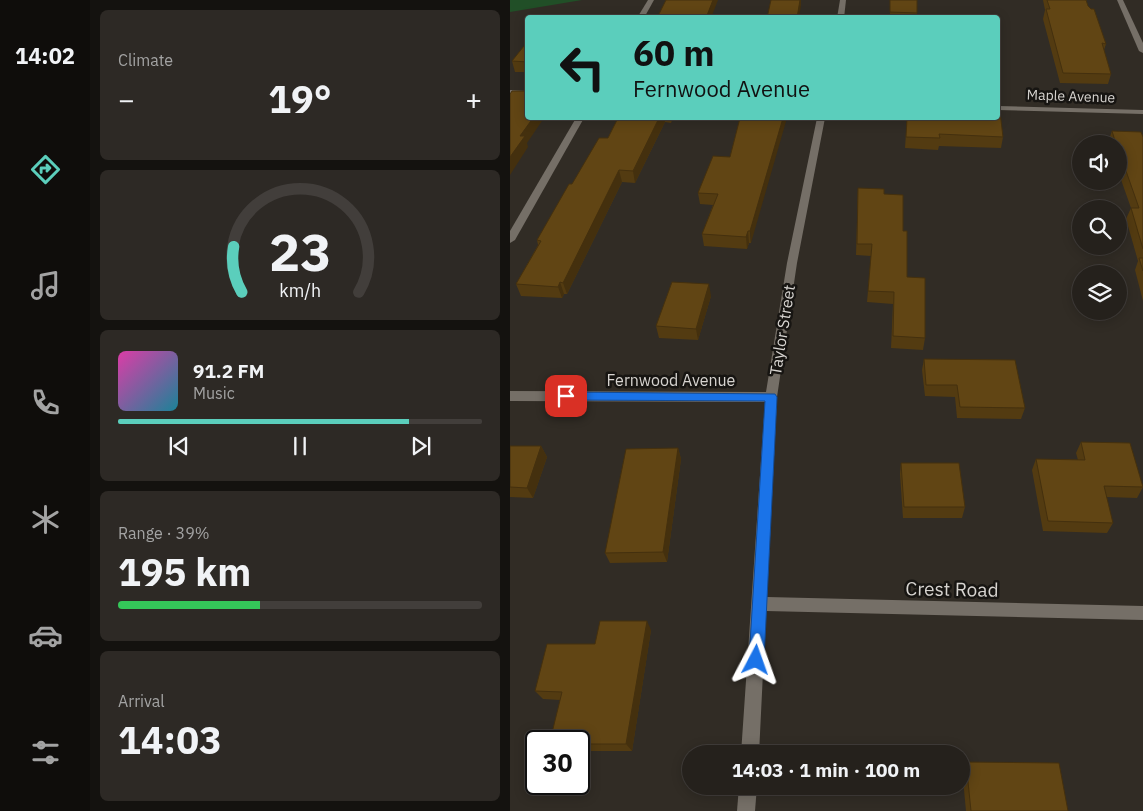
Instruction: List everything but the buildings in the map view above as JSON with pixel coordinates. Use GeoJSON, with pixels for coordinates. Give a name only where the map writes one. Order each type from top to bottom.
{"type":"FeatureCollection","features":[{"type":"Feature","properties":{"kind":"street"},"geometry":{"type":"LineString","coordinates":[[642,15],[651,0]]}},
{"type":"Feature","properties":{"kind":"street"},"geometry":{"type":"LineString","coordinates":[[840,15],[843,0]]}},
{"type":"Feature","properties":{"kind":"street"},"geometry":{"type":"LineString","coordinates":[[1120,0],[1143,51]]}},
{"type":"Feature","properties":{"kind":"street"},"geometry":{"type":"LineString","coordinates":[[510,92],[525,93]]}},
{"type":"Feature","properties":{"kind":"street","name":"Maple Avenue"},"geometry":{"type":"LineString","coordinates":[[1000,108],[1143,112]]}},
{"type":"Feature","properties":{"kind":"street"},"geometry":{"type":"LineString","coordinates":[[510,240],[579,120]]}},
{"type":"Feature","properties":{"kind":"street","name":"Taylor Street"},"geometry":{"type":"LineString","coordinates":[[751,745],[771,397],[792,263],[821,120]]}},
{"type":"Feature","properties":{"kind":"street","name":"Fernwood Avenue"},"geometry":{"type":"LineString","coordinates":[[510,396],[771,397]]}},
{"type":"Feature","properties":{"kind":"street","name":"Crest Road"},"geometry":{"type":"LineString","coordinates":[[760,604],[1143,613]]}},
{"type":"Feature","properties":{"kind":"street"},"geometry":{"type":"LineString","coordinates":[[746,811],[747,795]]}},
{"type":"Feature","properties":{"kind":"green space"},"geometry":{"type":"Polygon","coordinates":[[[510,0],[582,0],[510,12],[510,0]]]}},
{"type":"Feature","properties":{"kind":"route"},"geometry":{"type":"LineString","coordinates":[[566,396],[771,397],[756,660]]}}]}
